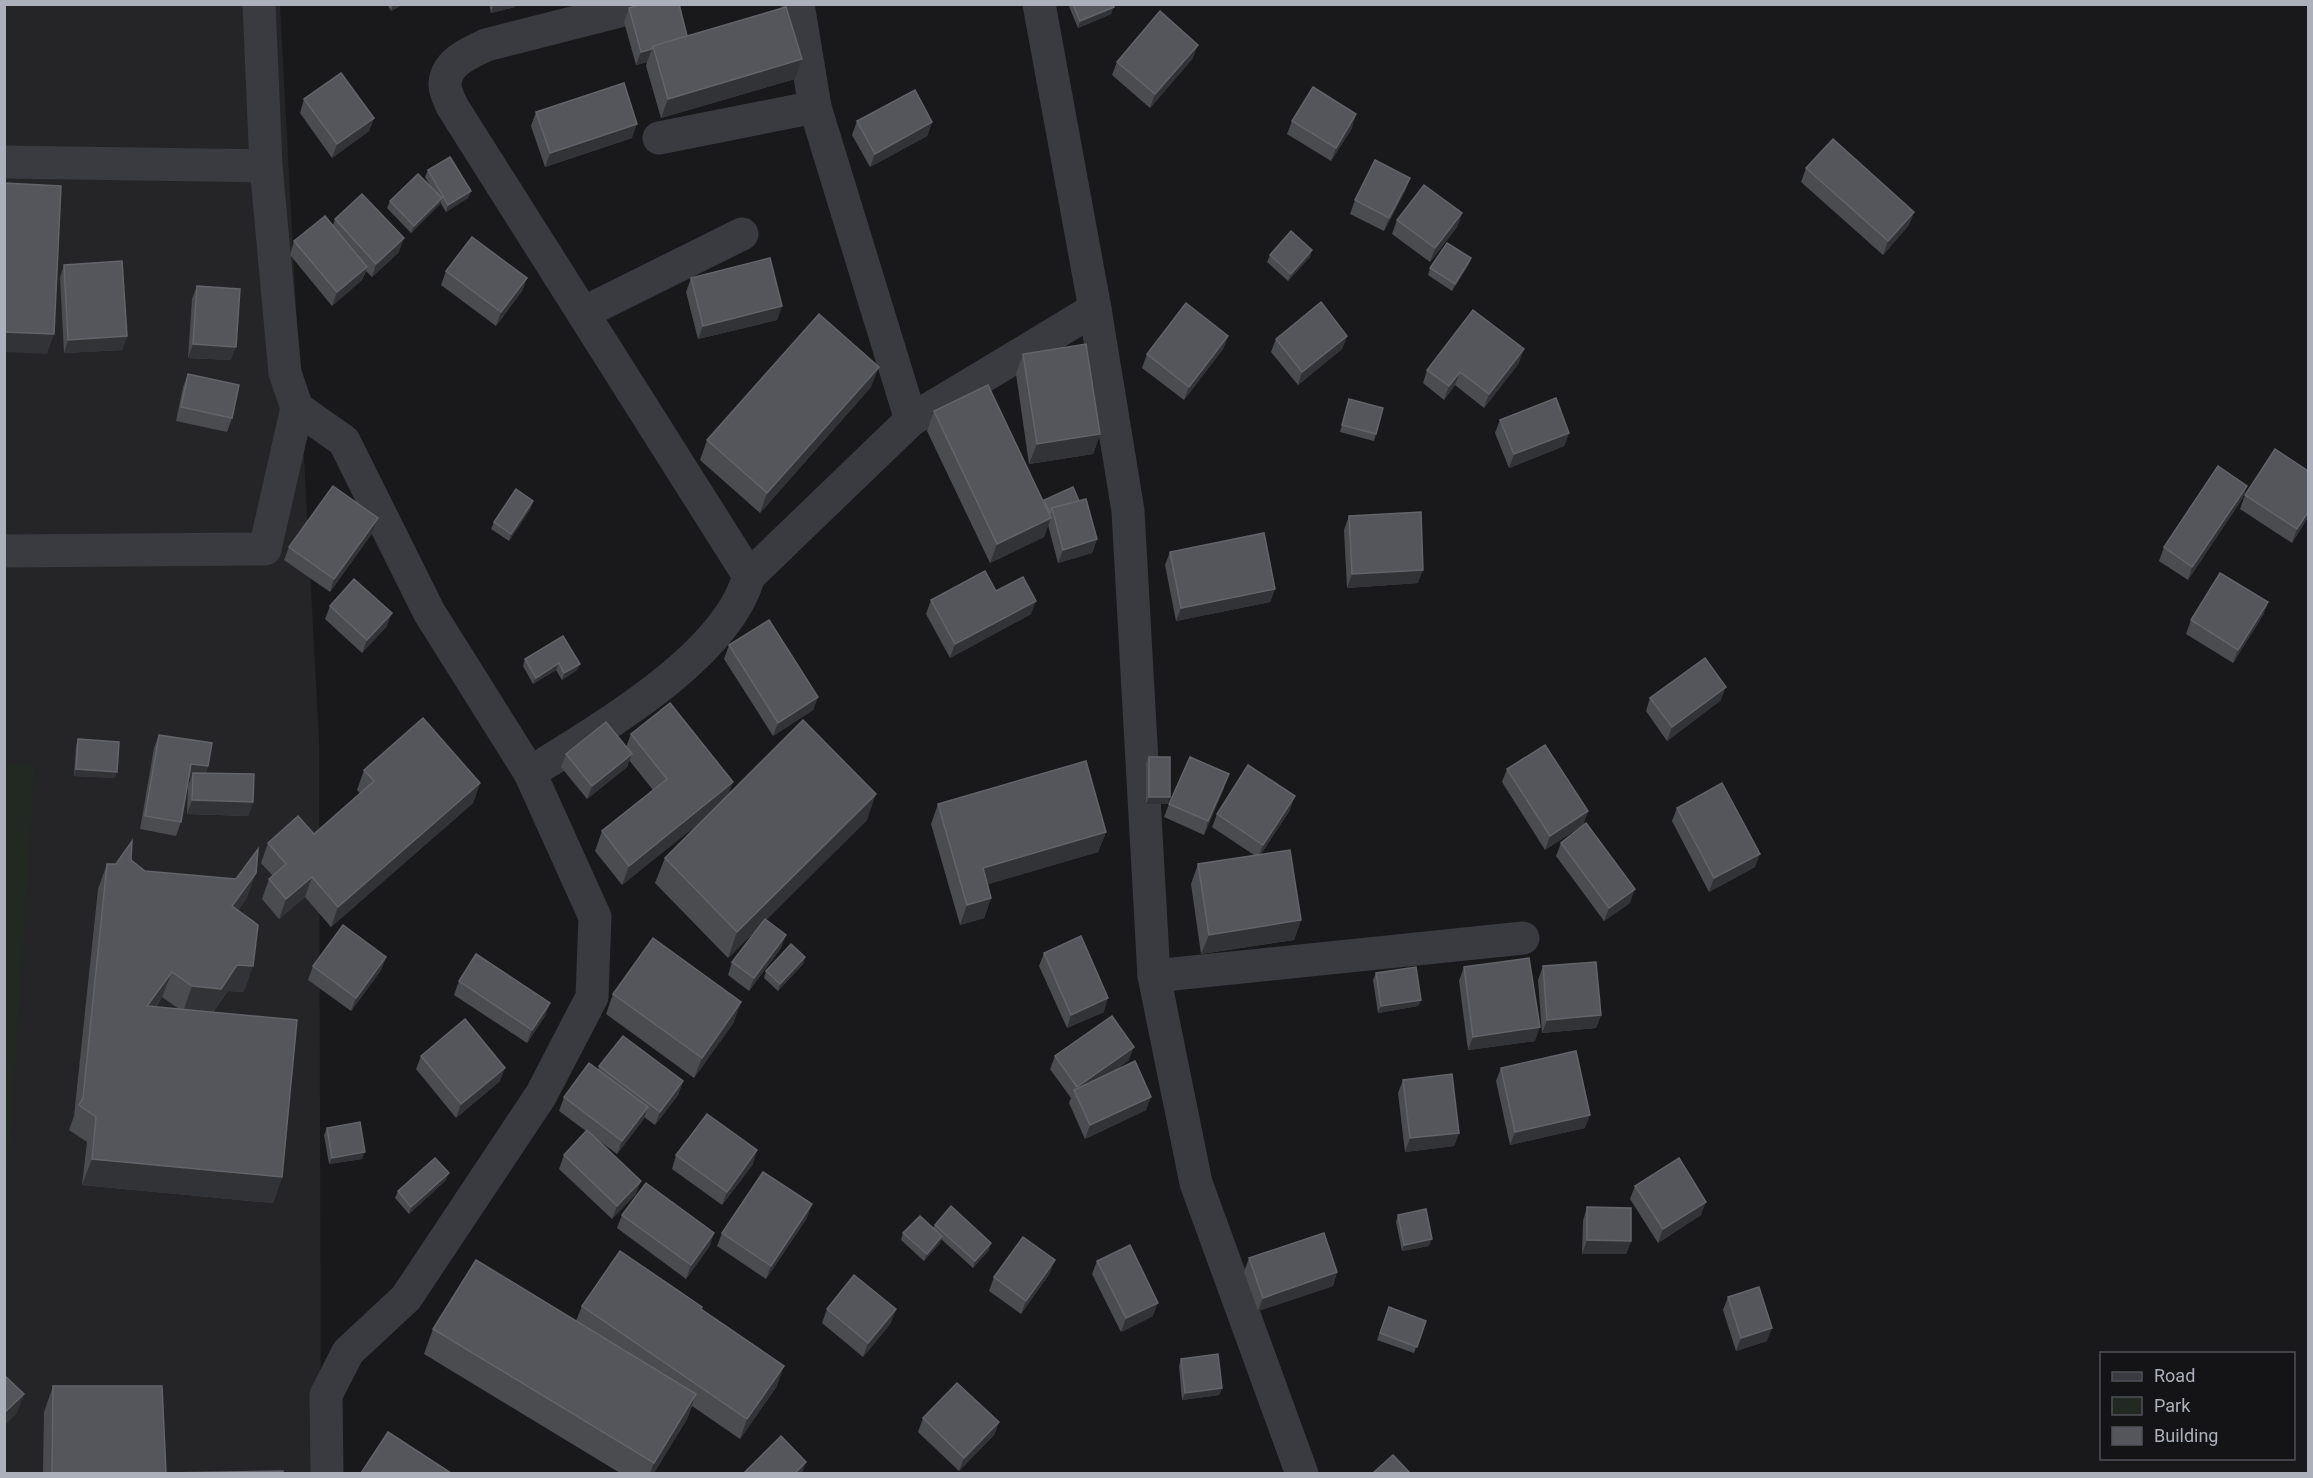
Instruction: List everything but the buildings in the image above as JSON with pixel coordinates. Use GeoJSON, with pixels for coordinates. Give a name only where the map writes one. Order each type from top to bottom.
{"type":"FeatureCollection","features":[{"type":"Feature","properties":{"kind":"street"},"geometry":{"type":"LineString","coordinates":[[4,550],[265,549],[297,408],[285,373],[266,166],[259,4]]}},
{"type":"Feature","properties":{"kind":"street"},"geometry":{"type":"LineString","coordinates":[[647,4],[486,45],[466,55],[450,68],[444,84],[452,106],[749,576]]}},
{"type":"Feature","properties":{"kind":"street"},"geometry":{"type":"LineString","coordinates":[[798,4],[815,107],[911,420]]}},
{"type":"Feature","properties":{"kind":"street"},"geometry":{"type":"LineString","coordinates":[[1039,4],[1095,309],[1128,511],[1154,976],[1196,1183],[1302,1473]]}},
{"type":"Feature","properties":{"kind":"street"},"geometry":{"type":"LineString","coordinates":[[659,138],[815,107]]}},
{"type":"Feature","properties":{"kind":"street"},"geometry":{"type":"LineString","coordinates":[[4,162],[266,166]]}},
{"type":"Feature","properties":{"kind":"street"},"geometry":{"type":"LineString","coordinates":[[583,313],[742,234]]}},
{"type":"Feature","properties":{"kind":"street"},"geometry":{"type":"LineString","coordinates":[[530,773],[617,718],[667,681],[723,627],[744,593],[749,576],[911,420],[1095,309]]}},
{"type":"Feature","properties":{"kind":"street"},"geometry":{"type":"LineString","coordinates":[[297,408],[344,441],[429,612],[530,773],[595,917],[592,997],[541,1095],[406,1299],[348,1352],[326,1395],[327,1473]]}},
{"type":"Feature","properties":{"kind":"street"},"geometry":{"type":"LineString","coordinates":[[1154,976],[1523,938]]}},
{"type":"Feature","properties":{"kind":"shaded area"},"geometry":{"type":"Polygon","coordinates":[[[5,5],[280,5],[319,740],[321,1473],[5,1474],[5,5]]]}},
{"type":"Feature","properties":{"kind":"green space"},"geometry":{"type":"Polygon","coordinates":[[[5,763],[35,766],[8,1172],[4,1172],[5,763]]]}}]}
